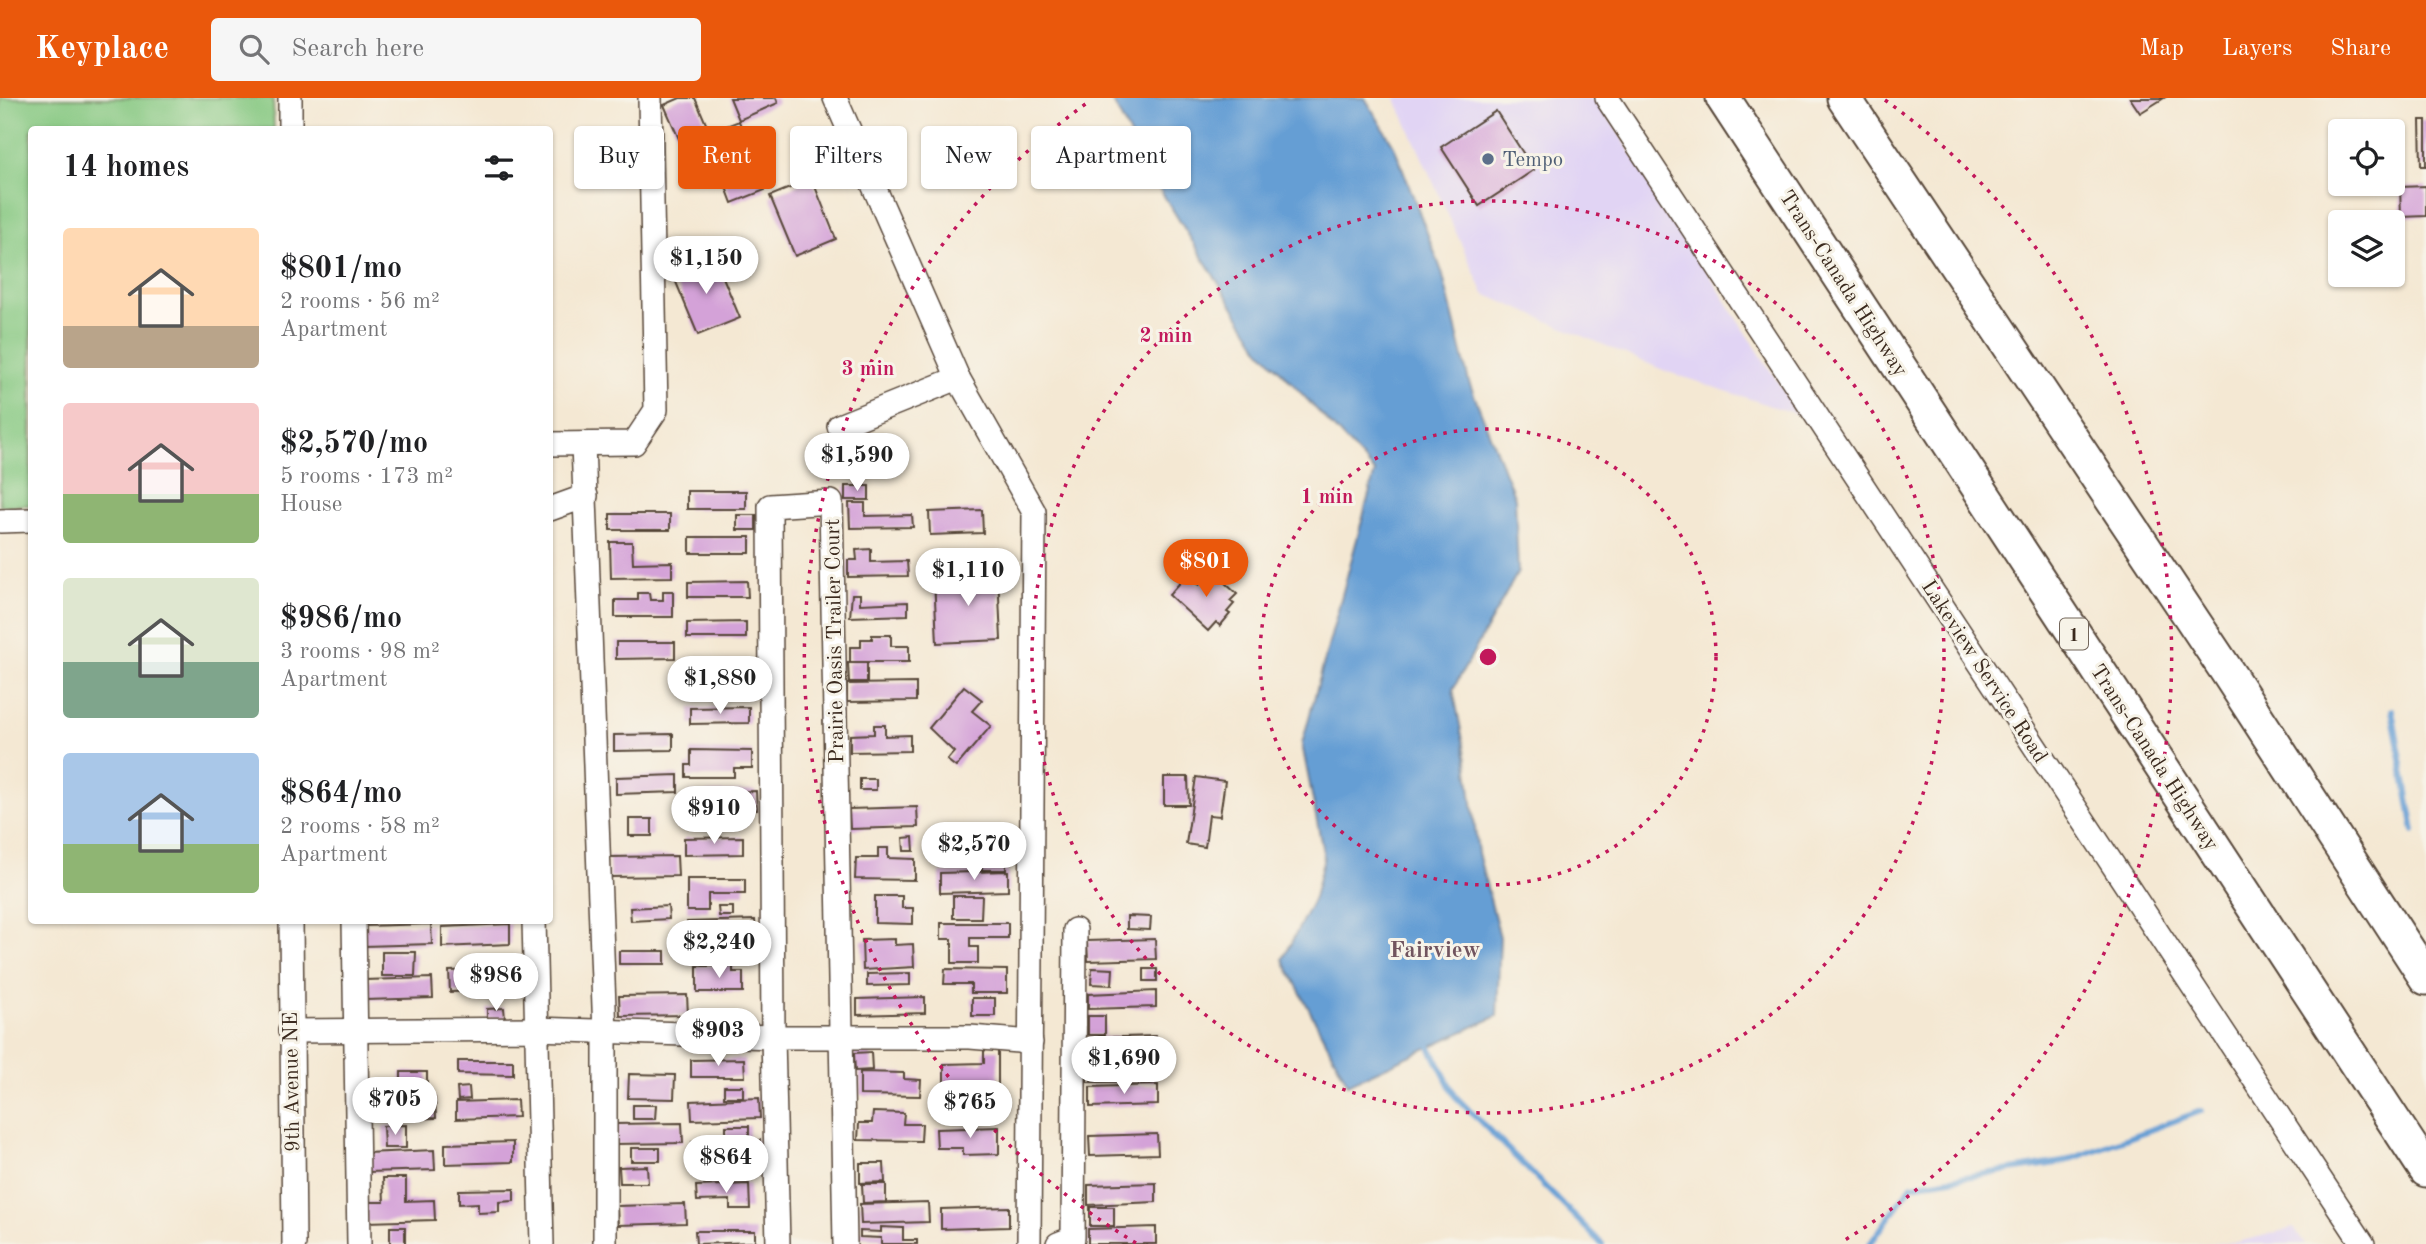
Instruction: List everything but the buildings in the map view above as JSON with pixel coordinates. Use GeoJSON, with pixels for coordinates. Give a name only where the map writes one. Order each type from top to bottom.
{"type":"FeatureCollection","features":[{"type":"Feature","properties":{"kind":"highway","name":"Trans-Canada Highway"},"geometry":{"type":"LineString","coordinates":[[1723,98],[2426,1170]]}},
{"type":"Feature","properties":{"kind":"highway"},"geometry":{"type":"LineString","coordinates":[[1844,98],[2226,670],[2426,978]]}},
{"type":"Feature","properties":{"kind":"street"},"geometry":{"type":"LineString","coordinates":[[290,98],[290,126]]}},
{"type":"Feature","properties":{"kind":"street"},"geometry":{"type":"LineString","coordinates":[[553,444],[634,443],[656,410],[650,98]]}},
{"type":"Feature","properties":{"kind":"street"},"geometry":{"type":"LineString","coordinates":[[835,98],[958,378],[1034,512],[1029,909],[1029,1244]]}},
{"type":"Feature","properties":{"kind":"street","name":"Lakeview Service Road"},"geometry":{"type":"LineString","coordinates":[[1607,98],[2363,1244]]}},
{"type":"Feature","properties":{"kind":"street"},"geometry":{"type":"LineString","coordinates":[[839,426],[958,378]]}},
{"type":"Feature","properties":{"kind":"street"},"geometry":{"type":"LineString","coordinates":[[583,444],[606,1034],[605,1244]]}},
{"type":"Feature","properties":{"kind":"street"},"geometry":{"type":"LineString","coordinates":[[553,508],[586,496]]}},
{"type":"Feature","properties":{"kind":"street","name":"Prairie Oasis Trailer Court"},"geometry":{"type":"LineString","coordinates":[[778,1244],[770,506],[831,502],[845,1244]]}},
{"type":"Feature","properties":{"kind":"street"},"geometry":{"type":"LineString","coordinates":[[0,521],[28,520]]}},
{"type":"Feature","properties":{"kind":"street","name":"9th Avenue NE"},"geometry":{"type":"LineString","coordinates":[[291,924],[293,1244]]}},
{"type":"Feature","properties":{"kind":"street"},"geometry":{"type":"LineString","coordinates":[[354,924],[359,1244]]}},
{"type":"Feature","properties":{"kind":"street"},"geometry":{"type":"LineString","coordinates":[[534,924],[542,1244]]}},
{"type":"Feature","properties":{"kind":"street"},"geometry":{"type":"LineString","coordinates":[[1058,1244],[1073,1238],[1076,930]]}},
{"type":"Feature","properties":{"kind":"street"},"geometry":{"type":"LineString","coordinates":[[290,1031],[536,1029],[606,1034],[970,1037],[1031,1042]]}},
{"type":"Feature","properties":{"kind":"shaded area"},"geometry":{"type":"Polygon","coordinates":[[[1395,98],[1596,98],[1799,415],[1668,372],[1484,294],[1395,98]]]}},
{"type":"Feature","properties":{"kind":"shaded area"},"geometry":{"type":"Polygon","coordinates":[[[2294,1228],[2305,1244],[2192,1244],[2238,1242],[2294,1228]]]}},
{"type":"Feature","properties":{"kind":"green space"},"geometry":{"type":"Polygon","coordinates":[[[0,98],[273,98],[274,126],[28,126],[28,505],[0,506],[0,98]]]}},
{"type":"Feature","properties":{"kind":"water"},"geometry":{"type":"Polygon","coordinates":[[[1111,98],[1365,98],[1394,146],[1442,272],[1469,382],[1515,498],[1518,572],[1453,689],[1467,761],[1478,853],[1500,937],[1497,1016],[1348,1084],[1283,959],[1314,898],[1324,857],[1302,744],[1375,472],[1259,348],[1160,189],[1191,189],[1191,126],[1125,126],[1111,98]]]}},
{"type":"Feature","properties":{"kind":"waterway"},"geometry":{"type":"LineString","coordinates":[[2392,710],[2414,831]]}},
{"type":"Feature","properties":{"kind":"waterway"},"geometry":{"type":"LineString","coordinates":[[1430,1047],[1455,1096],[1602,1244]]}},
{"type":"Feature","properties":{"kind":"waterway"},"geometry":{"type":"LineString","coordinates":[[1870,1244],[1912,1185],[2063,1162],[2201,1111]]}},
{"type":"Feature","properties":{"kind":"place","name":"Tempo"},"geometry":{"type":"Point","coordinates":[1488,159]}},
{"type":"Feature","properties":{"kind":"district","name":"Fairview"},"geometry":{"type":"Point","coordinates":[1435,949]}}]}
